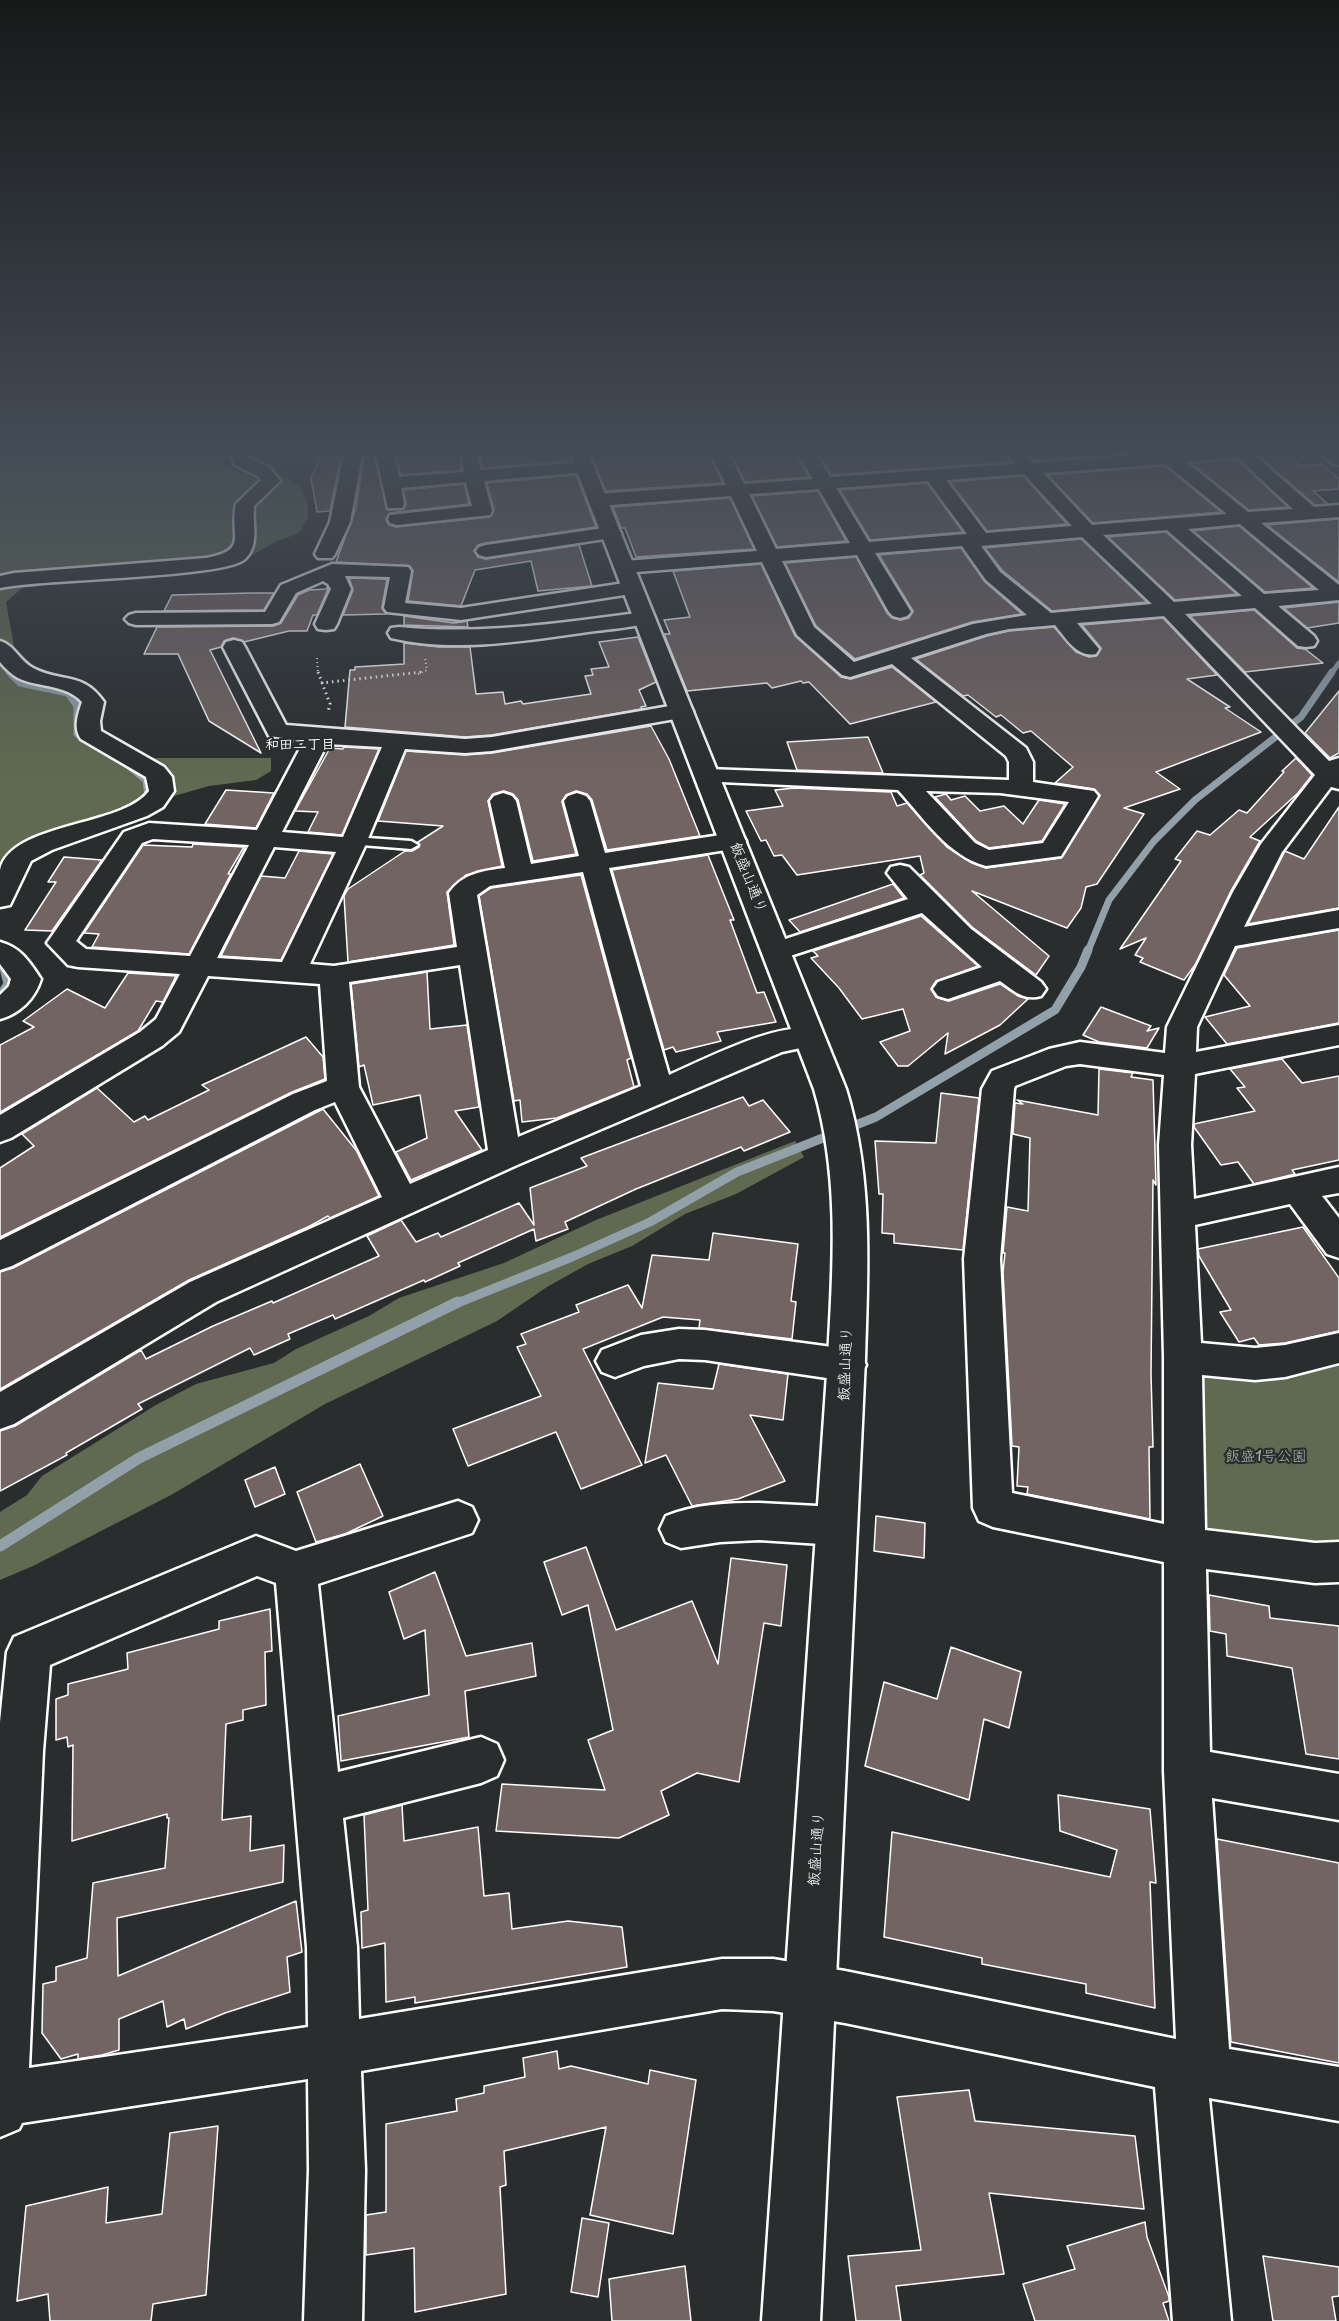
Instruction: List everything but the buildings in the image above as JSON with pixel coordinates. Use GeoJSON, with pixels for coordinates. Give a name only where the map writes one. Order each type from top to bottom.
{"type":"FeatureCollection","features":[{"type":"Feature","properties":{"kind":"street"},"geometry":{"type":"LineString","coordinates":[[0,582],[209,563]]}},
{"type":"Feature","properties":{"kind":"street","name":"飯盛山通り"},"geometry":{"type":"LineString","coordinates":[[622,563],[777,951],[838,1114],[848,1180],[850,1215],[847,1365],[808,1991],[791,2321]]}},
{"type":"Feature","properties":{"kind":"street"},"geometry":{"type":"LineString","coordinates":[[399,633],[422,637],[481,638],[633,591],[741,563]]}},
{"type":"Feature","properties":{"kind":"street"},"geometry":{"type":"LineString","coordinates":[[773,563],[805,630],[850,670],[981,629],[1053,619],[1338,594]]}},
{"type":"Feature","properties":{"kind":"street"},"geometry":{"type":"LineString","coordinates":[[871,563],[900,612]]}},
{"type":"Feature","properties":{"kind":"street"},"geometry":{"type":"LineString","coordinates":[[987,563],[997,580],[1053,619],[1088,649]]}},
{"type":"Feature","properties":{"kind":"street"},"geometry":{"type":"LineString","coordinates":[[1121,563],[1169,609],[1305,750],[1336,774],[1270,850],[1182,1027],[1175,1145],[1183,1357],[1192,2069],[1202,2321]]}},
{"type":"Feature","properties":{"kind":"street"},"geometry":{"type":"LineString","coordinates":[[1216,563],[1306,641]]}},
{"type":"Feature","properties":{"kind":"street"},"geometry":{"type":"LineString","coordinates":[[1299,563],[1338,594]]}},
{"type":"Feature","properties":{"kind":"street"},"geometry":{"type":"LineString","coordinates":[[325,564],[332,570],[401,571],[394,608],[461,614],[633,591]]}},
{"type":"Feature","properties":{"kind":"street"},"geometry":{"type":"LineString","coordinates":[[136,619],[272,618],[288,589],[325,564]]}},
{"type":"Feature","properties":{"kind":"street"},"geometry":{"type":"LineString","coordinates":[[325,564],[341,589],[326,624]]}},
{"type":"Feature","properties":{"kind":"street"},"geometry":{"type":"LineString","coordinates":[[234,647],[277,731],[465,746],[492,744],[681,711]]}},
{"type":"Feature","properties":{"kind":"street"},"geometry":{"type":"LineString","coordinates":[[0,648],[28,674],[72,686],[90,696],[93,702],[88,722],[90,734],[155,772],[160,777],[162,791],[154,802],[138,811],[44,844],[21,856],[0,899]]}},
{"type":"Feature","properties":{"kind":"street"},"geometry":{"type":"LineString","coordinates":[[895,656],[1017,753],[1021,762],[1021,788]]}},
{"type":"Feature","properties":{"kind":"street"},"geometry":{"type":"LineString","coordinates":[[0,1130],[162,1033],[201,965],[319,736]]}},
{"type":"Feature","properties":{"kind":"street"},"geometry":{"type":"LineString","coordinates":[[292,972],[353,844],[397,740]]}},
{"type":"Feature","properties":{"kind":"street"},"geometry":{"type":"LineString","coordinates":[[707,776],[905,783],[1021,788],[1085,796],[1052,850],[986,858],[966,849],[905,783]]}},
{"type":"Feature","properties":{"kind":"street"},"geometry":{"type":"LineString","coordinates":[[503,801],[520,874]]}},
{"type":"Feature","properties":{"kind":"street"},"geometry":{"type":"LineString","coordinates":[[577,801],[658,1092]]}},
{"type":"Feature","properties":{"kind":"street"},"geometry":{"type":"LineString","coordinates":[[353,844],[148,831],[133,838],[61,943],[78,958],[334,975],[473,954]]}},
{"type":"Feature","properties":{"kind":"street"},"geometry":{"type":"LineString","coordinates":[[505,1156],[463,893],[472,884],[484,879],[733,842]]}},
{"type":"Feature","properties":{"kind":"street"},"geometry":{"type":"LineString","coordinates":[[900,873],[926,902],[1003,970],[1031,989]]}},
{"type":"Feature","properties":{"kind":"street"},"geometry":{"type":"LineString","coordinates":[[777,951],[926,902]]}},
{"type":"Feature","properties":{"kind":"street"},"geometry":{"type":"LineString","coordinates":[[1224,939],[1339,919]]}},
{"type":"Feature","properties":{"kind":"street"},"geometry":{"type":"LineString","coordinates":[[0,951],[15,961],[26,979],[24,987],[16,998],[0,1009]]}},
{"type":"Feature","properties":{"kind":"street"},"geometry":{"type":"LineString","coordinates":[[948,989],[1003,970]]}},
{"type":"Feature","properties":{"kind":"street"},"geometry":{"type":"LineString","coordinates":[[334,975],[343,1087],[402,1202]]}},
{"type":"Feature","properties":{"kind":"street"},"geometry":{"type":"LineString","coordinates":[[1339,1035],[1179,1066],[1080,1053],[1060,1057],[1003,1079],[998,1089],[982,1259],[993,1508],[1184,1547],[1315,1563],[1339,1562]]}},
{"type":"Feature","properties":{"kind":"street"},"geometry":{"type":"LineString","coordinates":[[0,1412],[203,1292],[505,1156],[776,1042],[808,1037]]}},
{"type":"Feature","properties":{"kind":"street"},"geometry":{"type":"LineString","coordinates":[[0,1256],[304,1102],[343,1087]]}},
{"type":"Feature","properties":{"kind":"street"},"geometry":{"type":"LineString","coordinates":[[1177,1216],[1339,1180]]}},
{"type":"Feature","properties":{"kind":"street"},"geometry":{"type":"LineString","coordinates":[[1298,1189],[1339,1244]]}},
{"type":"Feature","properties":{"kind":"street"},"geometry":{"type":"LineString","coordinates":[[615,1361],[641,1351],[679,1344],[705,1344],[847,1365]]}},
{"type":"Feature","properties":{"kind":"street"},"geometry":{"type":"LineString","coordinates":[[1183,1357],[1255,1364],[1285,1361],[1339,1348]]}},
{"type":"Feature","properties":{"kind":"street"},"geometry":{"type":"LineString","coordinates":[[458,1520],[296,1571],[256,1556],[29,1652],[10,1754],[1,2105],[722,1984],[773,1985],[808,1991],[1192,2069],[1339,2094]]}},
{"type":"Feature","properties":{"kind":"street"},"geometry":{"type":"LineString","coordinates":[[681,1529],[715,1522],[808,1523],[837,1526]]}},
{"type":"Feature","properties":{"kind":"street"},"geometry":{"type":"LineString","coordinates":[[296,1571],[332,1947],[337,2170],[333,2321]]}},
{"type":"Feature","properties":{"kind":"street"},"geometry":{"type":"LineString","coordinates":[[318,1802],[481,1760]]}},
{"type":"Feature","properties":{"kind":"street"},"geometry":{"type":"LineString","coordinates":[[1187,1771],[1339,1797]]}},
{"type":"Feature","properties":{"kind":"lane"},"geometry":{"type":"LineString","coordinates":[[353,844],[411,845]]}},
{"type":"Feature","properties":{"kind":"path"},"geometry":{"type":"LineString","coordinates":[[321,682],[394,677],[417,674],[427,670],[422,637]]}},
{"type":"Feature","properties":{"kind":"path"},"geometry":{"type":"LineString","coordinates":[[317,658],[316,665],[330,704],[319,736]]}},
{"type":"Feature","properties":{"kind":"green space"},"geometry":{"type":"Polygon","coordinates":[[[0,563],[225,563],[34,583],[21,589],[6,602],[14,646],[34,675],[82,691],[92,737],[147,758],[271,758],[271,771],[256,780],[209,786],[146,804],[43,849],[0,880],[0,563]]]}},
{"type":"Feature","properties":{"kind":"green space"},"geometry":{"type":"Polygon","coordinates":[[[795,1141],[804,1157],[736,1194],[685,1214],[632,1246],[588,1264],[547,1287],[497,1321],[325,1404],[171,1495],[33,1566],[0,1580],[0,1512],[27,1495],[42,1476],[156,1405],[196,1384],[274,1363],[296,1349],[369,1316],[399,1298],[504,1263],[596,1220],[795,1141]]]}},
{"type":"Feature","properties":{"kind":"green space","name":"飯盛1号公園"},"geometry":{"type":"Polygon","coordinates":[[[1339,1356],[1339,1552],[1194,1540],[1192,1366],[1339,1356]]]}},
{"type":"Feature","properties":{"kind":"waterway"},"geometry":{"type":"LineString","coordinates":[[0,663],[20,683],[68,693],[77,706],[77,734],[87,741]]}},
{"type":"Feature","properties":{"kind":"waterway"},"geometry":{"type":"LineString","coordinates":[[1331,674],[1339,663]]}},
{"type":"Feature","properties":{"kind":"waterway"},"geometry":{"type":"LineString","coordinates":[[1088,951],[1109,900],[1154,841],[1195,800],[1301,717],[1332,672]]}},
{"type":"Feature","properties":{"kind":"waterway"},"geometry":{"type":"LineString","coordinates":[[130,767],[146,780],[148,797],[144,800]]}},
{"type":"Feature","properties":{"kind":"waterway"},"geometry":{"type":"LineString","coordinates":[[455,1304],[572,1257],[650,1222],[737,1172],[876,1117],[1055,1010],[1081,967],[1088,950]]}},
{"type":"Feature","properties":{"kind":"waterway"},"geometry":{"type":"LineString","coordinates":[[0,966],[4,968],[8,984],[0,996]]}},
{"type":"Feature","properties":{"kind":"waterway"},"geometry":{"type":"LineString","coordinates":[[0,1546],[139,1458],[458,1302]]}},
{"type":"Feature","properties":{"kind":"district","name":"和田二丁目"},"geometry":{"type":"Point","coordinates":[300,745]}}]}
